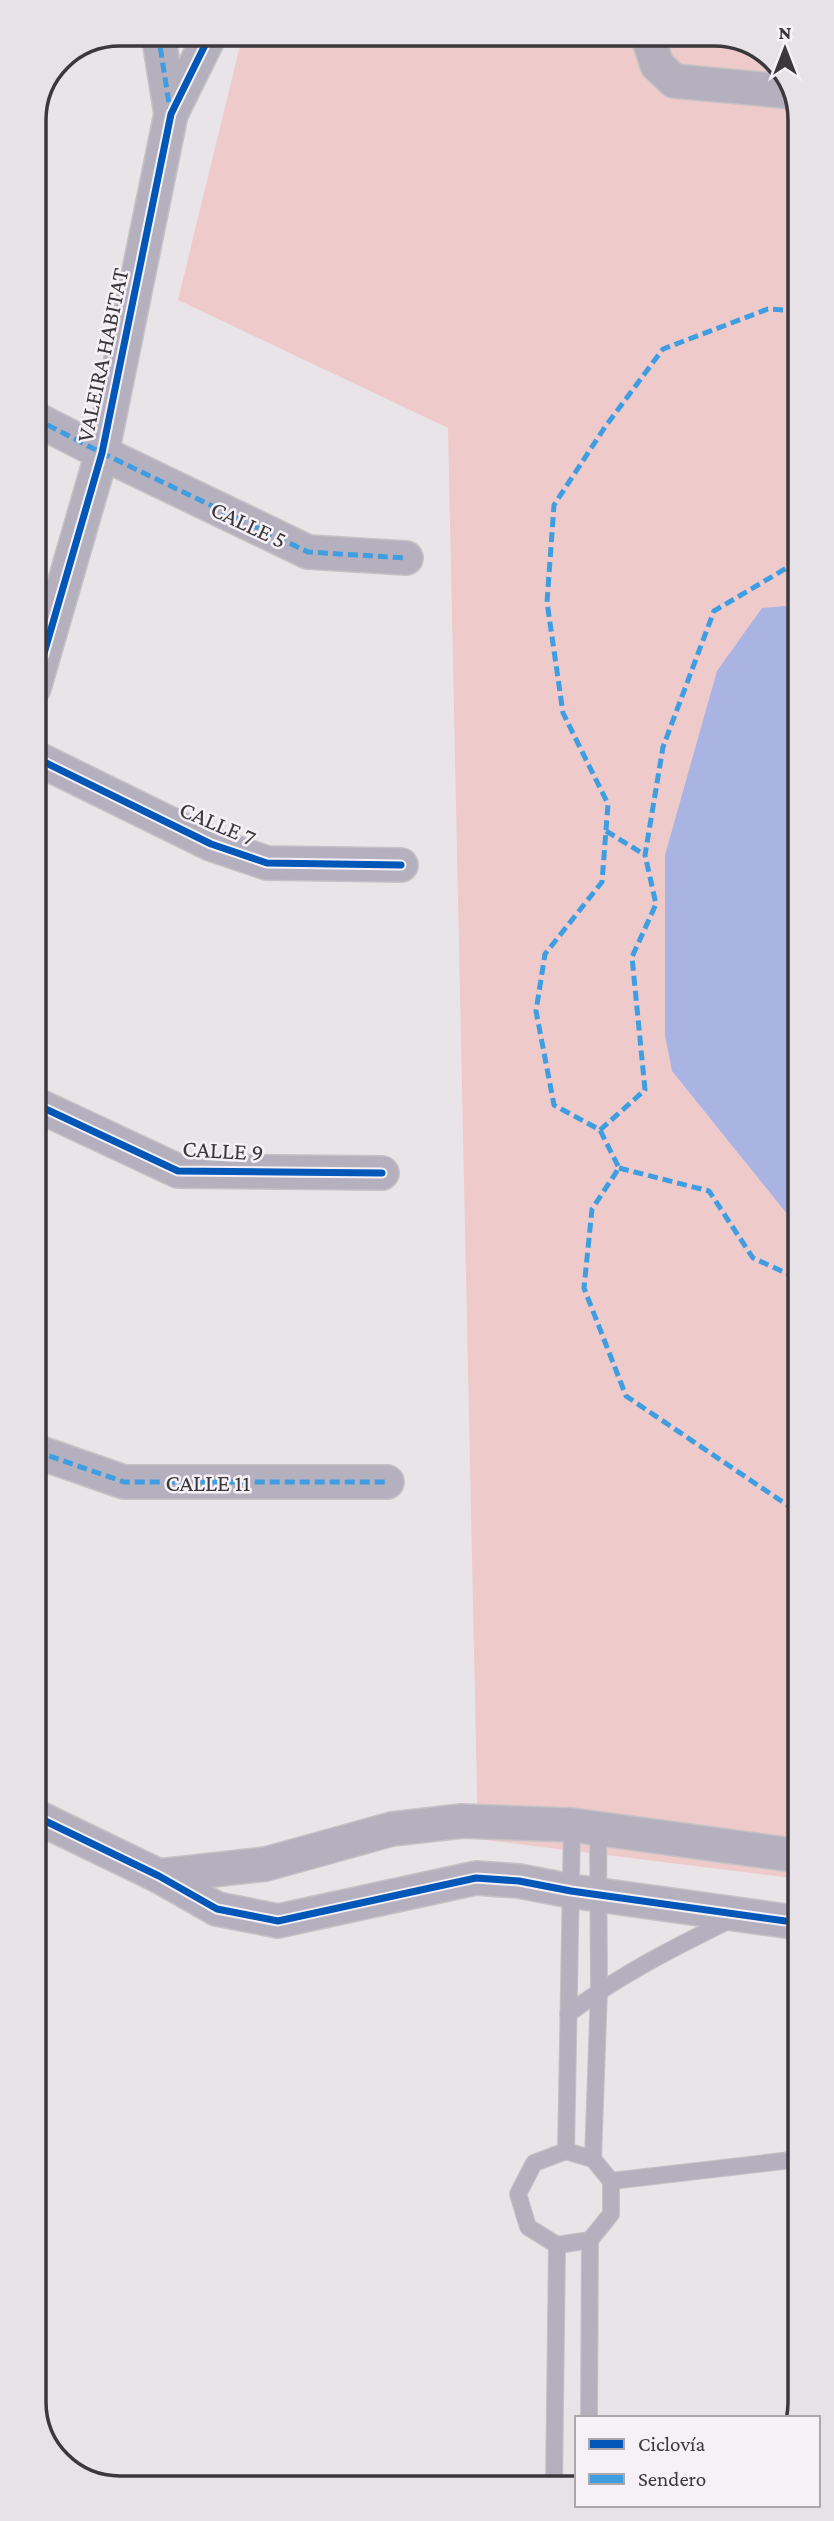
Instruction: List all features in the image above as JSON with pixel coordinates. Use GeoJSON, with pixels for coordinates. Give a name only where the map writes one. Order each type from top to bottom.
{"type":"FeatureCollection","features":[{"type":"Feature","properties":{"kind":"street","name":"VALEIRA HABITAT"},"geometry":{"type":"LineString","coordinates":[[160,46],[171,114]]}},
{"type":"Feature","properties":{"kind":"street","name":"VALEIRA HABITAT"},"geometry":{"type":"LineString","coordinates":[[46,647],[102,453],[171,114],[205,46]]}},
{"type":"Feature","properties":{"kind":"street"},"geometry":{"type":"LineString","coordinates":[[651,46],[657,65],[674,81],[782,91]]}},
{"type":"Feature","properties":{"kind":"street","name":"CALLE 5"},"geometry":{"type":"LineString","coordinates":[[46,424],[308,552],[406,558]]}},
{"type":"Feature","properties":{"kind":"street","name":"CALLE 7"},"geometry":{"type":"LineString","coordinates":[[46,763],[211,845],[267,863],[401,865]]}},
{"type":"Feature","properties":{"kind":"street","name":"CALLE 9"},"geometry":{"type":"LineString","coordinates":[[46,1109],[178,1171],[382,1173]]}},
{"type":"Feature","properties":{"kind":"street","name":"CALLE 11"},"geometry":{"type":"LineString","coordinates":[[46,1455],[124,1482],[387,1482]]}},
{"type":"Feature","properties":{"kind":"street"},"geometry":{"type":"LineString","coordinates":[[46,1821],[159,1876],[217,1909],[278,1922],[476,1878],[519,1881],[586,1894],[788,1921]]}},
{"type":"Feature","properties":{"kind":"street"},"geometry":{"type":"LineString","coordinates":[[159,1876],[266,1864],[392,1829],[462,1821],[585,1827],[788,1854]]}},
{"type":"Feature","properties":{"kind":"lane"},"geometry":{"type":"LineString","coordinates":[[585,1827],[586,1894],[599,1990],[593,2159]]}},
{"type":"Feature","properties":{"kind":"lane"},"geometry":{"type":"LineString","coordinates":[[566,2151],[568,2014],[586,1894],[585,1827]]}},
{"type":"Feature","properties":{"kind":"lane"},"geometry":{"type":"LineString","coordinates":[[568,2014],[599,1990],[662,1953],[740,1915]]}},
{"type":"Feature","properties":{"kind":"lane"},"geometry":{"type":"LineString","coordinates":[[589,2416],[590,2240],[611,2214],[611,2181],[593,2159],[566,2151],[534,2163],[518,2194],[528,2227],[557,2245],[590,2240]]}},
{"type":"Feature","properties":{"kind":"lane"},"geometry":{"type":"LineString","coordinates":[[611,2181],[788,2160]]}},
{"type":"Feature","properties":{"kind":"lane"},"geometry":{"type":"LineString","coordinates":[[554,2476],[557,2245]]}},
{"type":"Feature","properties":{"kind":"shaded area"},"geometry":{"type":"Polygon","coordinates":[[[240,46],[719,46],[750,54],[750,84],[779,84],[788,110],[788,1878],[478,1839],[448,428],[178,300],[240,46]]]}},
{"type":"Feature","properties":{"kind":"water"},"geometry":{"type":"Polygon","coordinates":[[[788,606],[788,1215],[672,1071],[665,1035],[665,855],[717,671],[762,608],[788,606]]]}},
{"type":"Feature","properties":{"kind":"marked path"},"geometry":{"type":"LineString","coordinates":[[160,46],[170,110]]}},
{"type":"Feature","properties":{"kind":"marked path"},"geometry":{"type":"LineString","coordinates":[[788,310],[768,309],[663,349],[605,427],[554,505],[547,602],[563,713],[608,804],[602,882],[545,954],[536,1011],[554,1105],[600,1130],[619,1168],[592,1209],[584,1288],[626,1396],[788,1506]]}},
{"type":"Feature","properties":{"kind":"marked path"},"geometry":{"type":"LineString","coordinates":[[46,424],[308,552],[406,558]]}},
{"type":"Feature","properties":{"kind":"marked path"},"geometry":{"type":"LineString","coordinates":[[600,1130],[645,1090],[632,957],[656,904],[645,855],[663,747],[714,611],[788,567]]}},
{"type":"Feature","properties":{"kind":"marked path"},"geometry":{"type":"LineString","coordinates":[[606,831],[645,855]]}},
{"type":"Feature","properties":{"kind":"marked path"},"geometry":{"type":"LineString","coordinates":[[619,1168],[709,1191],[753,1258],[788,1274]]}},
{"type":"Feature","properties":{"kind":"marked path"},"geometry":{"type":"LineString","coordinates":[[46,1455],[124,1482],[387,1482]]}},
{"type":"Feature","properties":{"kind":"cycle path"},"geometry":{"type":"LineString","coordinates":[[46,647],[102,453],[171,114],[205,46]]}},
{"type":"Feature","properties":{"kind":"cycle path"},"geometry":{"type":"LineString","coordinates":[[46,763],[211,844],[267,863],[401,865]]}},
{"type":"Feature","properties":{"kind":"cycle path"},"geometry":{"type":"LineString","coordinates":[[46,1109],[178,1171],[382,1173]]}},
{"type":"Feature","properties":{"kind":"cycle path"},"geometry":{"type":"LineString","coordinates":[[46,1821],[159,1876],[217,1909],[278,1921],[476,1878],[519,1881],[571,1891],[788,1921]]}}]}
